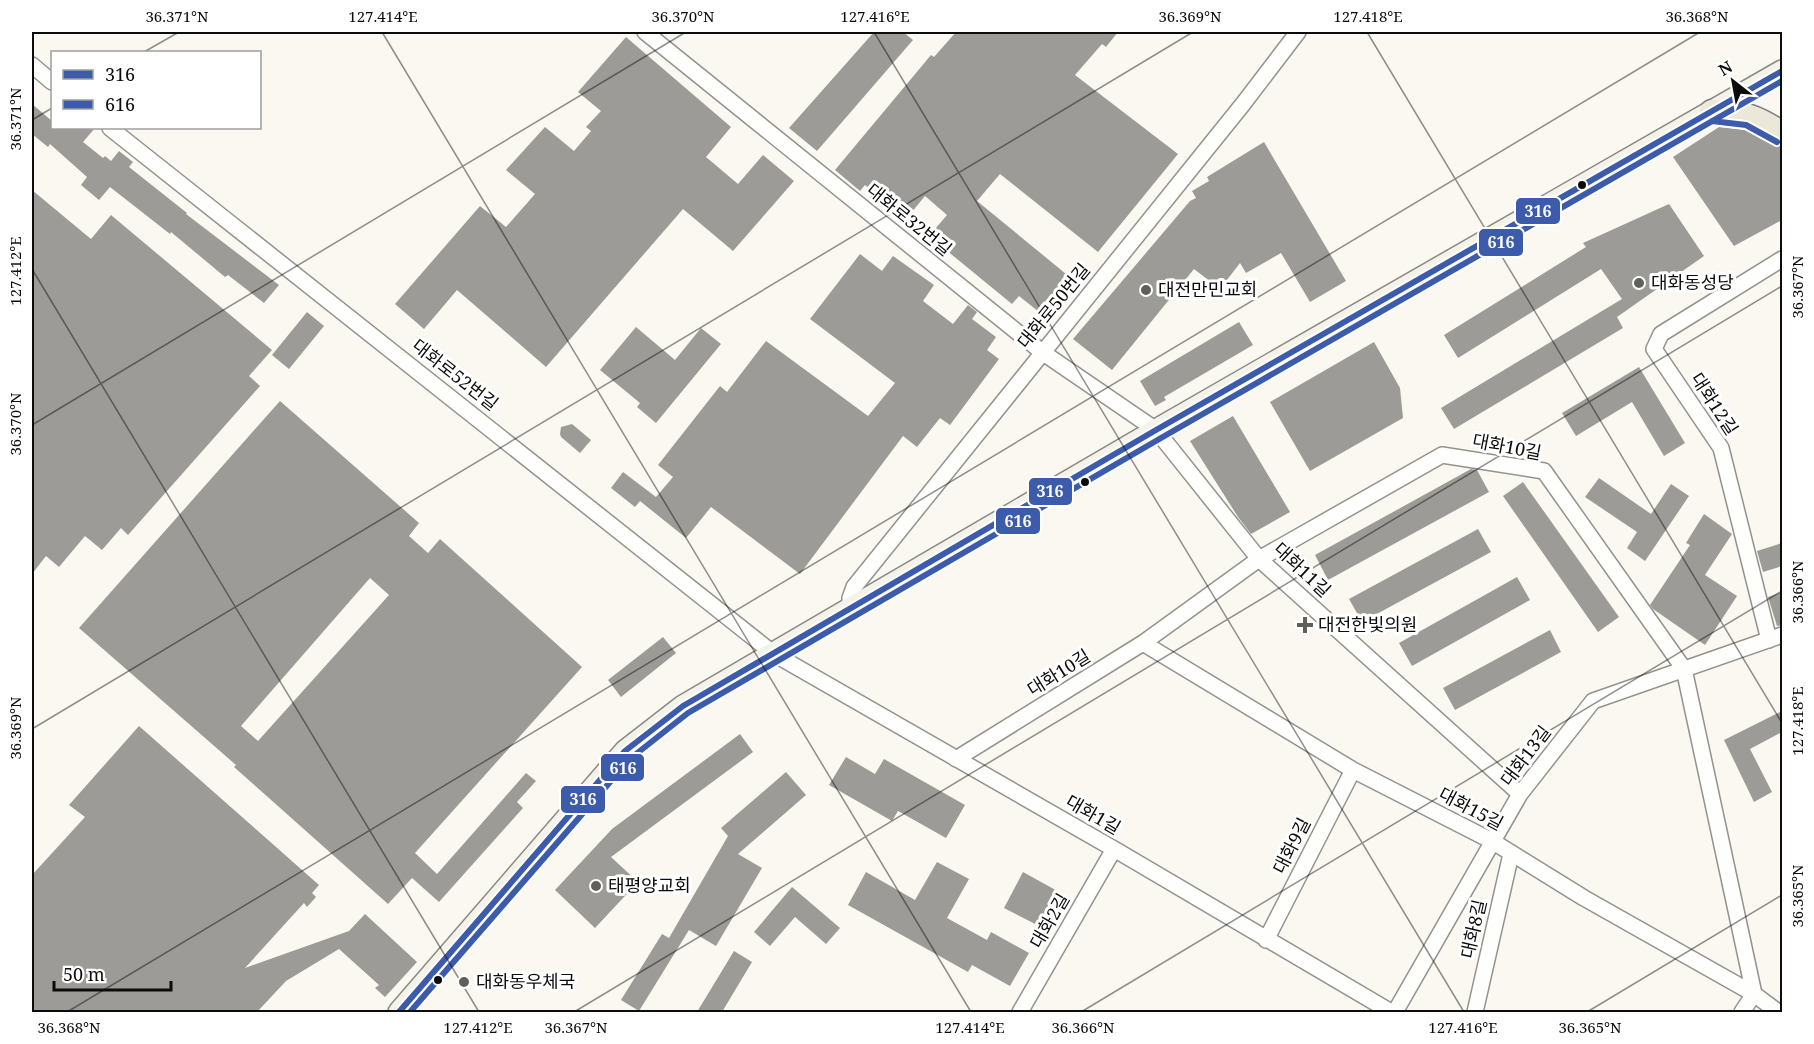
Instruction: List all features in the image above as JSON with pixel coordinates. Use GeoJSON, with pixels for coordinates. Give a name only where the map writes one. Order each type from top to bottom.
{"type":"FeatureCollection","features":[{"type":"Feature","properties":{"kind":"main road"},"geometry":{"type":"LineString","coordinates":[[399,1012],[625,751],[683,706],[1156,430],[1782,71]]}},
{"type":"Feature","properties":{"kind":"main road"},"geometry":{"type":"LineString","coordinates":[[1712,112],[1735,112],[1748,115],[1782,134]]}},
{"type":"Feature","properties":{"kind":"street","name":"대화로32번길"},"geometry":{"type":"LineString","coordinates":[[645,32],[1042,352],[1156,430]]}},
{"type":"Feature","properties":{"kind":"street","name":"대화로50번길"},"geometry":{"type":"LineString","coordinates":[[850,609],[850,598],[854,587],[1243,104],[1298,32]]}},
{"type":"Feature","properties":{"kind":"street"},"geometry":{"type":"LineString","coordinates":[[32,65],[51,81]]}},
{"type":"Feature","properties":{"kind":"street","name":"대화로52번길"},"geometry":{"type":"LineString","coordinates":[[111,129],[774,654]]}},
{"type":"Feature","properties":{"kind":"street","name":"대화12길"},"geometry":{"type":"LineString","coordinates":[[1776,638],[1721,448],[1654,349],[1661,334],[1782,259]]}},
{"type":"Feature","properties":{"kind":"street","name":"대화11길"},"geometry":{"type":"LineString","coordinates":[[1156,430],[1259,559],[1520,794]]}},
{"type":"Feature","properties":{"kind":"street","name":"대화10길"},"geometry":{"type":"LineString","coordinates":[[956,759],[1143,643],[1259,559],[1442,455],[1544,471],[1684,669],[1754,994]]}},
{"type":"Feature","properties":{"kind":"street","name":"대화13길"},"geometry":{"type":"LineString","coordinates":[[1395,1012],[1520,794],[1593,701],[1776,638]]}},
{"type":"Feature","properties":{"kind":"street","name":"대화15길"},"geometry":{"type":"LineString","coordinates":[[1143,643],[1353,770],[1492,841],[1584,898],[1754,994],[1778,1012]]}},
{"type":"Feature","properties":{"kind":"street","name":"대화1길"},"geometry":{"type":"LineString","coordinates":[[774,654],[1114,849],[1391,1012]]}},
{"type":"Feature","properties":{"kind":"street","name":"대화9길"},"geometry":{"type":"LineString","coordinates":[[1266,940],[1353,770]]}},
{"type":"Feature","properties":{"kind":"street","name":"대화2길"},"geometry":{"type":"LineString","coordinates":[[1020,1012],[1114,849]]}},
{"type":"Feature","properties":{"kind":"street","name":"대화8길"},"geometry":{"type":"LineString","coordinates":[[1475,1012],[1510,854]]}},
{"type":"Feature","properties":{"kind":"street"},"geometry":{"type":"LineString","coordinates":[[1742,1012],[1754,994]]}},
{"type":"Feature","properties":{"kind":"building"},"geometry":{"type":"Polygon","coordinates":[[[874,32],[903,32],[913,40],[817,151],[789,128],[874,32]]]}},
{"type":"Feature","properties":{"kind":"building"},"geometry":{"type":"Polygon","coordinates":[[[956,32],[1118,32],[1106,47],[1102,44],[1075,75],[1178,154],[1098,252],[1000,174],[977,201],[1077,283],[1051,315],[1044,316],[1019,296],[1012,304],[929,236],[947,215],[925,196],[906,219],[865,185],[860,191],[835,170],[931,55],[934,57],[956,32]]]}},
{"type":"Feature","properties":{"kind":"building"},"geometry":{"type":"Polygon","coordinates":[[[626,37],[731,127],[706,157],[738,184],[763,155],[794,181],[733,251],[683,209],[546,367],[457,290],[424,329],[395,304],[480,206],[506,227],[535,194],[506,170],[545,127],[574,151],[591,131],[586,127],[601,111],[578,92],[626,37]]]}},
{"type":"Feature","properties":{"kind":"building"},"geometry":{"type":"Polygon","coordinates":[[[32,104],[51,120],[51,129],[94,129],[83,142],[103,158],[105,156],[111,161],[119,151],[133,162],[129,167],[279,285],[264,303],[228,275],[225,277],[171,232],[170,234],[110,187],[99,200],[81,185],[87,177],[50,144],[48,147],[32,134],[32,104]]]}},
{"type":"Feature","properties":{"kind":"building"},"geometry":{"type":"Polygon","coordinates":[[[1719,127],[1745,130],[1782,148],[1782,220],[1734,246],[1673,157],[1719,127]]]}},
{"type":"Feature","properties":{"kind":"building"},"geometry":{"type":"Polygon","coordinates":[[[1264,142],[1346,281],[1310,302],[1281,253],[1246,273],[1240,263],[1220,289],[1194,269],[1112,370],[1073,339],[1190,201],[1196,198],[1192,191],[1209,181],[1207,177],[1264,142]]]}},
{"type":"Feature","properties":{"kind":"building"},"geometry":{"type":"Polygon","coordinates":[[[32,190],[91,239],[111,215],[272,350],[249,376],[260,386],[128,535],[121,528],[102,550],[85,536],[59,567],[46,556],[32,574],[32,190]]]}},
{"type":"Feature","properties":{"kind":"building"},"geometry":{"type":"Polygon","coordinates":[[[1669,204],[1704,256],[1617,317],[1623,328],[1454,429],[1441,408],[1622,299],[1601,269],[1458,358],[1444,335],[1586,247],[1583,243],[1669,204]]]}},
{"type":"Feature","properties":{"kind":"building"},"geometry":{"type":"Polygon","coordinates":[[[860,254],[882,271],[893,256],[934,285],[923,301],[953,324],[968,305],[977,312],[972,319],[996,337],[987,350],[999,359],[950,425],[940,418],[917,447],[903,436],[800,574],[711,507],[686,538],[640,501],[635,507],[611,488],[623,472],[656,497],[673,477],[658,465],[720,386],[727,392],[766,341],[868,416],[895,383],[810,319],[860,254]]]}},
{"type":"Feature","properties":{"kind":"building"},"geometry":{"type":"Polygon","coordinates":[[[307,312],[324,326],[289,369],[272,355],[307,312]]]}},
{"type":"Feature","properties":{"kind":"building"},"geometry":{"type":"Polygon","coordinates":[[[1239,322],[1253,345],[1164,397],[1166,400],[1155,406],[1140,381],[1239,322]]]}},
{"type":"Feature","properties":{"kind":"building"},"geometry":{"type":"Polygon","coordinates":[[[636,327],[675,360],[701,328],[721,344],[656,423],[637,407],[640,403],[600,370],[636,327]]]}},
{"type":"Feature","properties":{"kind":"building"},"geometry":{"type":"Polygon","coordinates":[[[1374,342],[1400,388],[1403,418],[1310,471],[1270,402],[1374,342]]]}},
{"type":"Feature","properties":{"kind":"building"},"geometry":{"type":"Polygon","coordinates":[[[1639,367],[1685,443],[1664,456],[1632,402],[1576,436],[1562,413],[1639,367]]]}},
{"type":"Feature","properties":{"kind":"building"},"geometry":{"type":"Polygon","coordinates":[[[280,401],[419,523],[409,536],[428,553],[440,539],[582,667],[415,853],[437,874],[526,773],[536,781],[517,802],[523,808],[439,902],[412,878],[388,904],[234,767],[236,765],[79,628],[280,401]],[[370,578],[241,726],[258,741],[389,595],[370,578]]]}},
{"type":"Feature","properties":{"kind":"building"},"geometry":{"type":"Polygon","coordinates":[[[1233,416],[1290,512],[1251,534],[1190,441],[1233,416]]]}},
{"type":"Feature","properties":{"kind":"building"},"geometry":{"type":"Polygon","coordinates":[[[572,424],[591,440],[580,453],[560,434],[561,427],[572,424]]]}},
{"type":"Feature","properties":{"kind":"building"},"geometry":{"type":"Polygon","coordinates":[[[1471,469],[1477,470],[1489,492],[1328,580],[1315,555],[1471,469]]]}},
{"type":"Feature","properties":{"kind":"building"},"geometry":{"type":"Polygon","coordinates":[[[1599,478],[1651,514],[1671,484],[1689,496],[1645,561],[1627,548],[1637,532],[1585,497],[1599,478]]]}},
{"type":"Feature","properties":{"kind":"building"},"geometry":{"type":"Polygon","coordinates":[[[1523,482],[1619,617],[1598,632],[1503,496],[1523,482]]]}},
{"type":"Feature","properties":{"kind":"building"},"geometry":{"type":"Polygon","coordinates":[[[1704,514],[1732,534],[1705,575],[1737,596],[1705,645],[1650,605],[1690,545],[1686,543],[1704,514]]]}},
{"type":"Feature","properties":{"kind":"building"},"geometry":{"type":"Polygon","coordinates":[[[1478,529],[1491,552],[1362,622],[1349,599],[1478,529]]]}},
{"type":"Feature","properties":{"kind":"building"},"geometry":{"type":"Polygon","coordinates":[[[1782,543],[1782,566],[1763,572],[1757,551],[1782,543]]]}},
{"type":"Feature","properties":{"kind":"building"},"geometry":{"type":"Polygon","coordinates":[[[1517,577],[1530,600],[1412,666],[1399,643],[1517,577]]]}},
{"type":"Feature","properties":{"kind":"building"},"geometry":{"type":"Polygon","coordinates":[[[1782,592],[1782,625],[1777,626],[1768,597],[1782,592]]]}},
{"type":"Feature","properties":{"kind":"building"},"geometry":{"type":"Polygon","coordinates":[[[1550,630],[1561,652],[1455,710],[1443,688],[1550,630]]]}},
{"type":"Feature","properties":{"kind":"building"},"geometry":{"type":"Polygon","coordinates":[[[663,637],[676,653],[621,697],[608,680],[663,637]]]}},
{"type":"Feature","properties":{"kind":"building"},"geometry":{"type":"Polygon","coordinates":[[[1782,711],[1782,732],[1750,749],[1772,792],[1754,802],[1724,740],[1782,711]]]}},
{"type":"Feature","properties":{"kind":"building"},"geometry":{"type":"Polygon","coordinates":[[[139,726],[319,885],[312,893],[316,897],[307,907],[304,903],[245,968],[349,931],[365,914],[417,962],[385,997],[375,988],[379,985],[339,949],[286,981],[257,1012],[32,1012],[32,875],[85,817],[69,805],[139,726]]]}},
{"type":"Feature","properties":{"kind":"building"},"geometry":{"type":"Polygon","coordinates":[[[740,734],[753,752],[611,857],[638,882],[595,928],[555,890],[612,829],[740,734]]]}},
{"type":"Feature","properties":{"kind":"building"},"geometry":{"type":"Polygon","coordinates":[[[846,757],[875,774],[884,759],[965,805],[946,838],[898,811],[892,821],[829,785],[846,757]]]}},
{"type":"Feature","properties":{"kind":"building"},"geometry":{"type":"Polygon","coordinates":[[[786,772],[806,795],[738,854],[762,868],[716,946],[689,930],[639,1011],[621,1000],[662,934],[669,938],[728,836],[721,828],[786,772]]]}},
{"type":"Feature","properties":{"kind":"building"},"geometry":{"type":"Polygon","coordinates":[[[937,862],[969,879],[947,918],[987,940],[991,932],[1029,953],[1010,986],[972,965],[968,972],[848,905],[866,872],[915,900],[937,862]]]}},
{"type":"Feature","properties":{"kind":"building"},"geometry":{"type":"Polygon","coordinates":[[[1023,872],[1061,893],[1043,928],[1004,908],[1023,872]]]}},
{"type":"Feature","properties":{"kind":"building"},"geometry":{"type":"Polygon","coordinates":[[[792,887],[840,928],[826,944],[795,917],[770,946],[754,932],[792,887]]]}},
{"type":"Feature","properties":{"kind":"building"},"geometry":{"type":"Polygon","coordinates":[[[734,951],[752,962],[722,1012],[697,1012],[734,951]]]}},
{"type":"Feature","properties":{"kind":"transit line","name":"316"},"geometry":{"type":"LineString","coordinates":[[399,1012],[625,751],[683,706],[1156,430],[1782,71]]}},
{"type":"Feature","properties":{"kind":"transit line","name":"616"},"geometry":{"type":"LineString","coordinates":[[410,1012],[631,758],[688,713],[1782,81]]}},
{"type":"Feature","properties":{"kind":"transit line","name":"616"},"geometry":{"type":"LineString","coordinates":[[1712,121],[1746,125],[1777,142]]}},
{"type":"Feature","properties":{"kind":"place","name":"대화동성당"},"geometry":{"type":"Point","coordinates":[1639,283]}},
{"type":"Feature","properties":{"kind":"place","name":"대전만민교회"},"geometry":{"type":"Point","coordinates":[1146,290]}},
{"type":"Feature","properties":{"kind":"place","name":"대전한빛의원"},"geometry":{"type":"Point","coordinates":[1305,625]}},
{"type":"Feature","properties":{"kind":"place","name":"태평양교회"},"geometry":{"type":"Point","coordinates":[596,886]}},
{"type":"Feature","properties":{"kind":"place","name":"대화동우체국"},"geometry":{"type":"Point","coordinates":[464,982]}}]}
